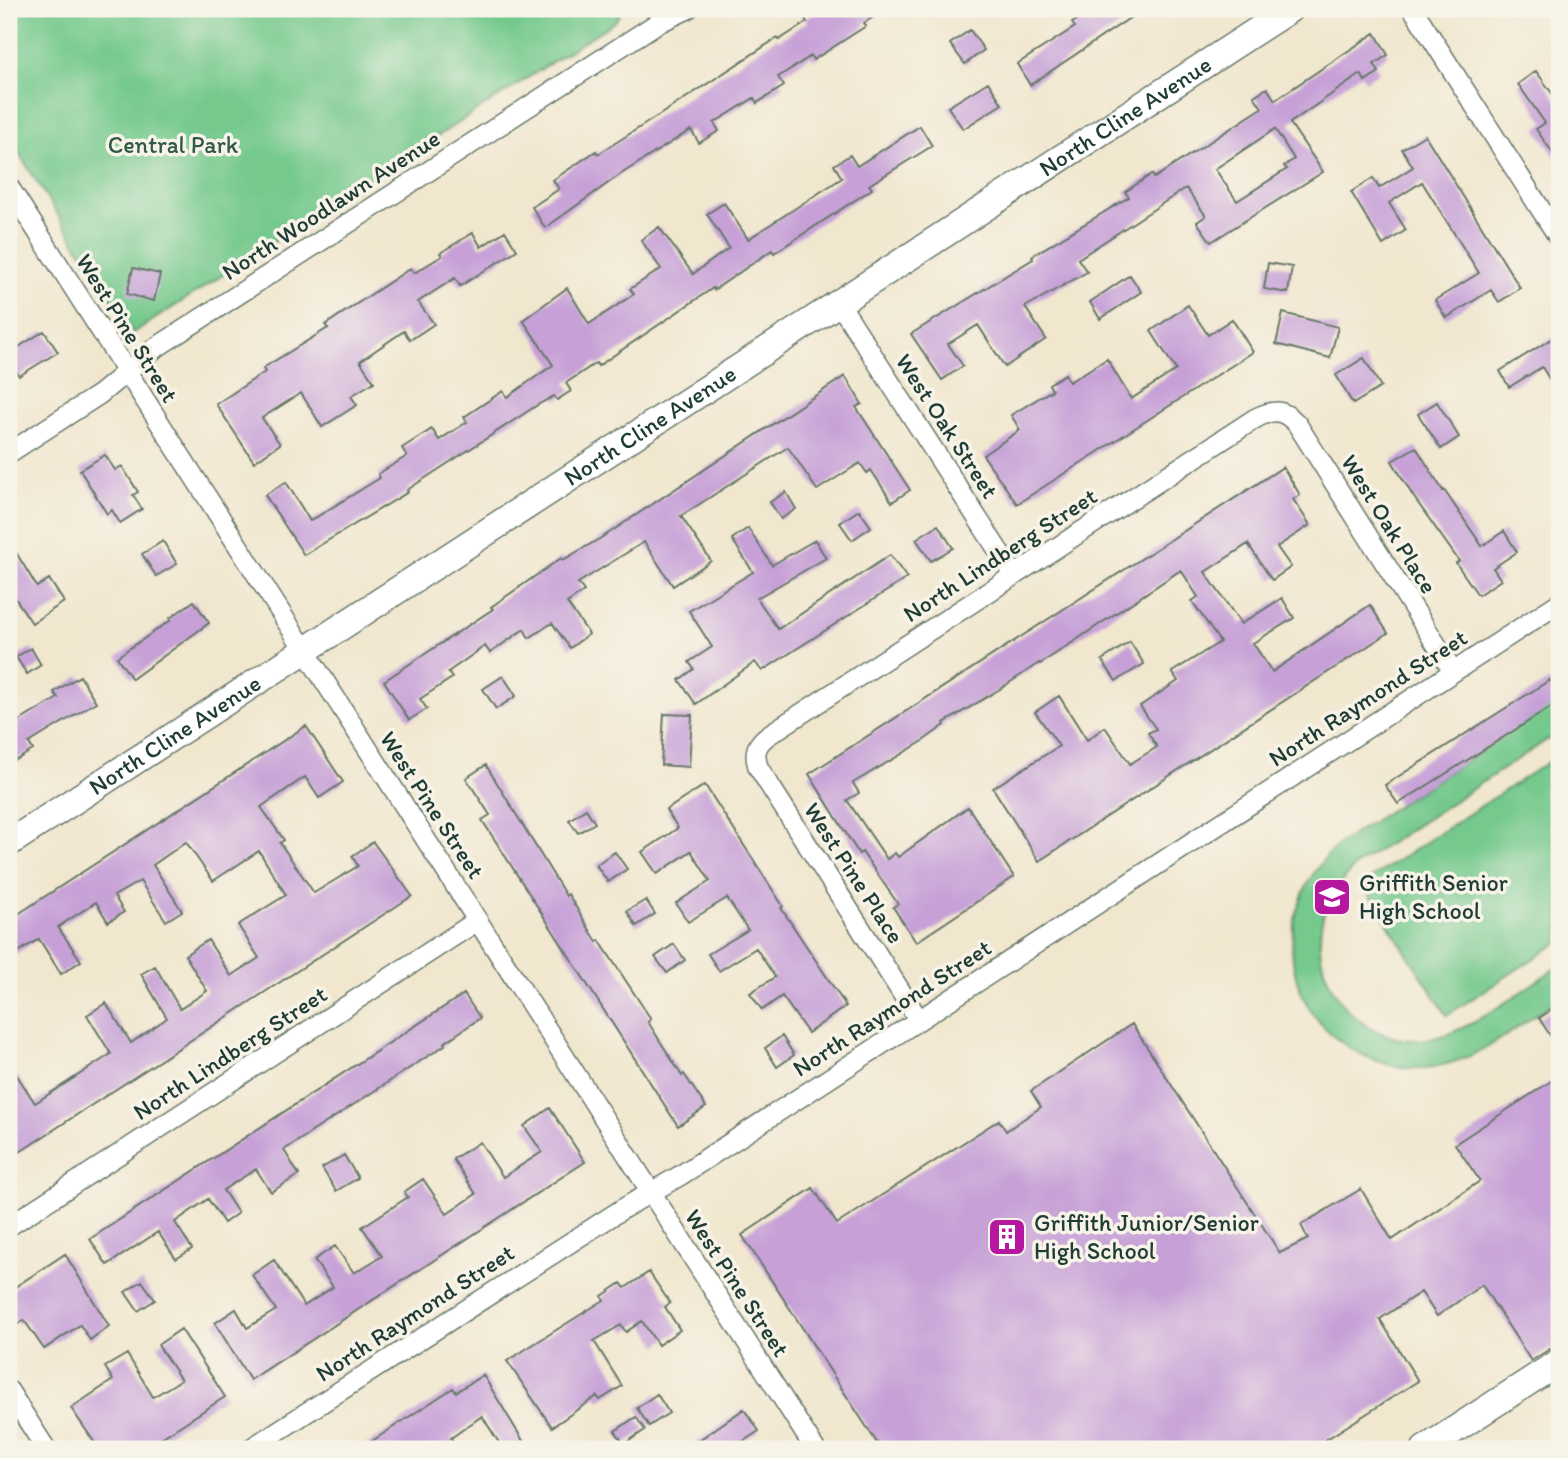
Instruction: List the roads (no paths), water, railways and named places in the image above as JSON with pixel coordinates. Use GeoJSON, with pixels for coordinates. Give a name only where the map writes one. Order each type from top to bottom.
{"type":"FeatureCollection","features":[{"type":"Feature","properties":{"kind":"street","name":"North Woodlawn Avenue"},"geometry":{"type":"LineString","coordinates":[[9,453],[100,394],[154,349],[651,16],[688,9]]}},
{"type":"Feature","properties":{"kind":"street","name":"North Cline Avenue"},"geometry":{"type":"LineString","coordinates":[[9,843],[1290,9]]}},
{"type":"Feature","properties":{"kind":"street"},"geometry":{"type":"LineString","coordinates":[[1413,9],[1556,225]]}},
{"type":"Feature","properties":{"kind":"street","name":"West Pine Street"},"geometry":{"type":"LineString","coordinates":[[9,187],[815,1449]]}},
{"type":"Feature","properties":{"kind":"street","name":"West Oak Street"},"geometry":{"type":"LineString","coordinates":[[839,303],[1014,575]]}},
{"type":"Feature","properties":{"kind":"street","name":"North Lindberg Street"},"geometry":{"type":"LineString","coordinates":[[755,750],[770,734],[1014,575],[1256,418],[1277,410]]}},
{"type":"Feature","properties":{"kind":"street","name":"West Oak Place"},"geometry":{"type":"LineString","coordinates":[[1277,410],[1285,412],[1297,424],[1454,671]]}},
{"type":"Feature","properties":{"kind":"street","name":"North Raymond Street"},"geometry":{"type":"LineString","coordinates":[[250,1449],[919,1020],[1559,603]]}},
{"type":"Feature","properties":{"kind":"street","name":"West Pine Place"},"geometry":{"type":"LineString","coordinates":[[755,750],[755,757],[764,776],[919,1020]]}},
{"type":"Feature","properties":{"kind":"street","name":"North Lindberg Street"},"geometry":{"type":"LineString","coordinates":[[9,1226],[477,921]]}},
{"type":"Feature","properties":{"kind":"street"},"geometry":{"type":"LineString","coordinates":[[1426,1449],[1559,1362]]}},
{"type":"Feature","properties":{"kind":"street"},"geometry":{"type":"LineString","coordinates":[[9,1391],[46,1449]]}},
{"type":"Feature","properties":{"kind":"place","name":"Griffith Senior High School"},"geometry":{"type":"Point","coordinates":[1332,897]}},
{"type":"Feature","properties":{"kind":"place","name":"Griffith Junior/Senior High School"},"geometry":{"type":"Point","coordinates":[1007,1237]}},
{"type":"Feature","properties":{"kind":"park label","name":"Central Park"},"geometry":{"type":"Point","coordinates":[173,145]}}]}
